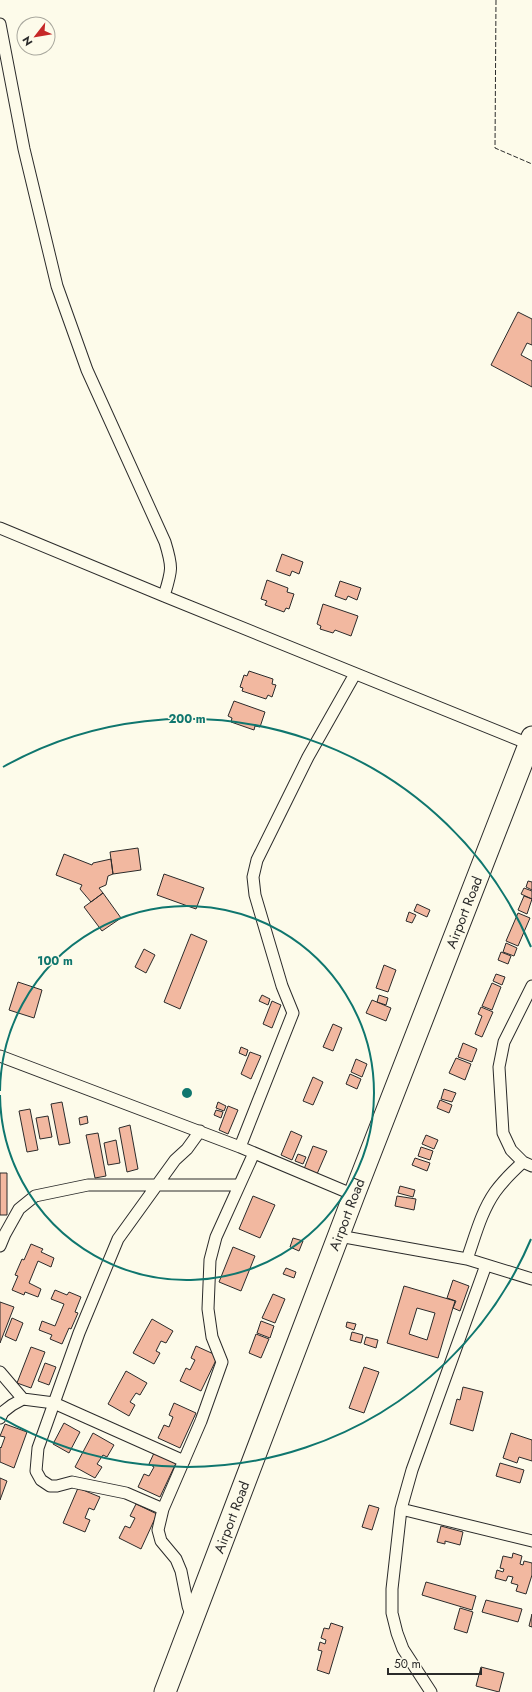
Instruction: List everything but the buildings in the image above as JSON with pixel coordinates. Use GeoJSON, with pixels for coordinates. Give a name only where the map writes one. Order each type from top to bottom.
{"type":"FeatureCollection","features":[{"type":"Feature","properties":{"kind":"highway","name":"Airport Road"},"geometry":{"type":"LineString","coordinates":[[165,1692],[354,1194],[531,741]]}},
{"type":"Feature","properties":{"kind":"street"},"geometry":{"type":"LineString","coordinates":[[0,24],[24,149],[57,286],[87,370],[165,542],[172,572],[164,596]]}},
{"type":"Feature","properties":{"kind":"street"},"geometry":{"type":"LineString","coordinates":[[0,528],[355,674],[531,741]]}},
{"type":"Feature","properties":{"kind":"street"},"geometry":{"type":"LineString","coordinates":[[240,1147],[293,1013],[282,986],[255,895],[253,877],[257,860],[308,757],[355,674]]}},
{"type":"Feature","properties":{"kind":"street"},"geometry":{"type":"LineString","coordinates":[[467,1259],[486,1207],[494,1193],[506,1177],[527,1164],[511,1150],[503,1133],[499,1067],[504,1042],[532,986]]}},
{"type":"Feature","properties":{"kind":"street"},"geometry":{"type":"LineString","coordinates":[[0,1056],[200,1131],[354,1194]]}},
{"type":"Feature","properties":{"kind":"street"},"geometry":{"type":"LineString","coordinates":[[163,1509],[126,1493],[72,1482],[57,1486],[50,1486],[41,1480],[36,1471],[38,1448],[79,1333],[118,1239],[175,1160],[187,1149],[200,1131]]}},
{"type":"Feature","properties":{"kind":"street"},"geometry":{"type":"LineString","coordinates":[[192,1619],[181,1571],[176,1559],[159,1537],[158,1530],[163,1509],[201,1421],[222,1362],[212,1337],[208,1309],[210,1260],[216,1237],[254,1153]]}},
{"type":"Feature","properties":{"kind":"street"},"geometry":{"type":"LineString","coordinates":[[0,1246],[19,1209],[35,1196],[88,1184],[239,1185]]}},
{"type":"Feature","properties":{"kind":"street"},"geometry":{"type":"LineString","coordinates":[[339,1236],[467,1259],[532,1279]]}},
{"type":"Feature","properties":{"kind":"street"},"geometry":{"type":"LineString","coordinates":[[431,1692],[403,1649],[396,1633],[392,1613],[392,1589],[401,1509],[412,1470],[486,1265]]}},
{"type":"Feature","properties":{"kind":"street"},"geometry":{"type":"LineString","coordinates":[[0,1372],[23,1399]]}},
{"type":"Feature","properties":{"kind":"street"},"geometry":{"type":"LineString","coordinates":[[0,1418],[3,1412],[23,1399],[54,1403],[184,1461]]}},
{"type":"Feature","properties":{"kind":"street"},"geometry":{"type":"LineString","coordinates":[[401,1509],[532,1541]]}},
{"type":"Feature","properties":{"kind":"fence"},"geometry":{"type":"LineString","coordinates":[[496,0],[495,148],[532,164]]}}]}
